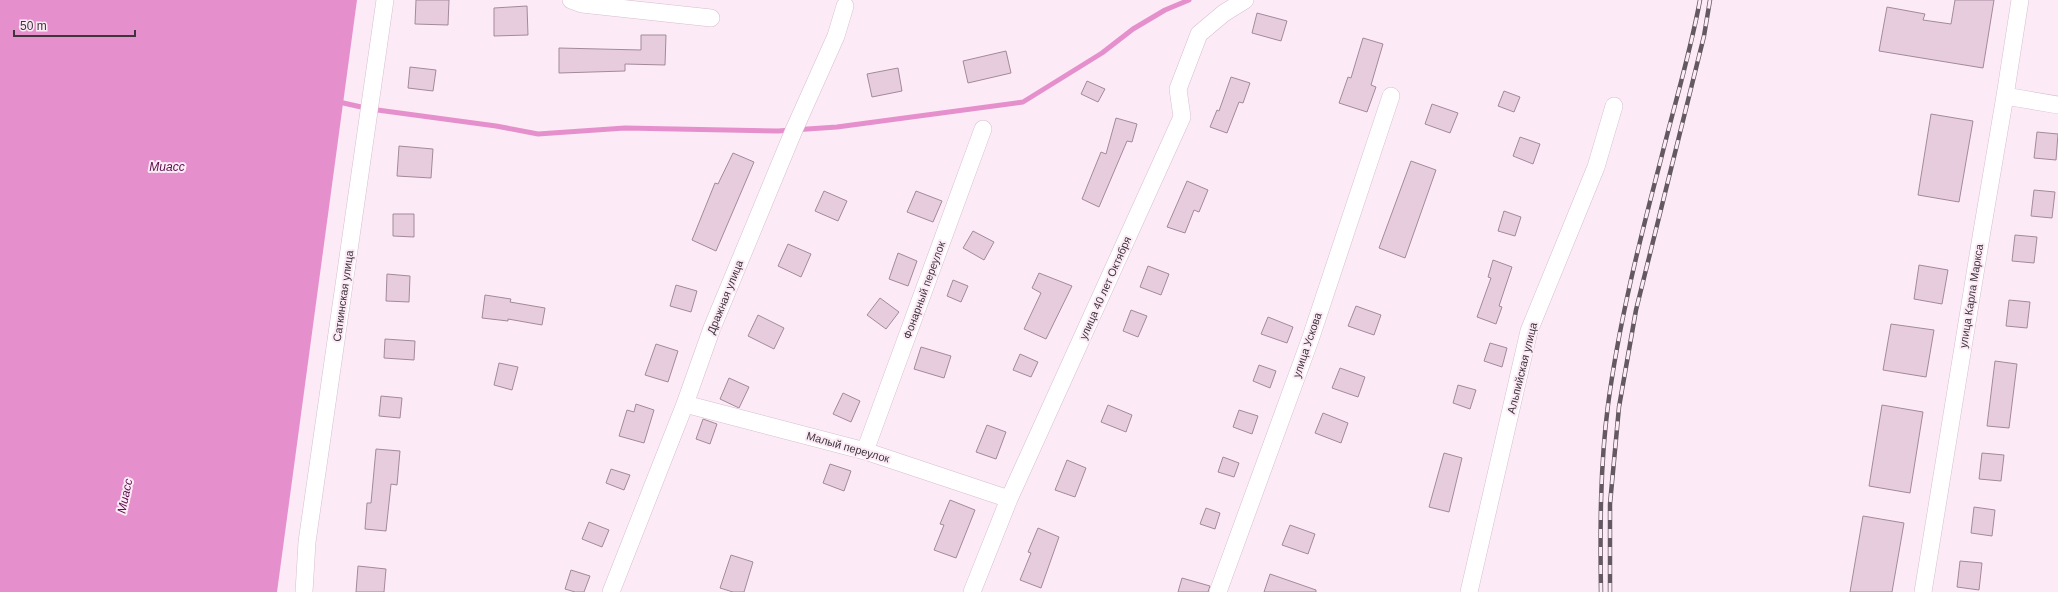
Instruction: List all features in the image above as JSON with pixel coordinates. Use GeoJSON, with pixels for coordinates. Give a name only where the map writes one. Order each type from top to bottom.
{"type":"FeatureCollection","features":[{"type":"Feature","properties":{"kind":"street","name":"Саткинская улица"},"geometry":{"type":"LineString","coordinates":[[304,592],[307,542],[385,0]]}},
{"type":"Feature","properties":{"kind":"street"},"geometry":{"type":"LineString","coordinates":[[571,0],[582,4],[711,18]]}},
{"type":"Feature","properties":{"kind":"street","name":"улица 40 лет Октября"},"geometry":{"type":"LineString","coordinates":[[972,592],[1009,499],[1182,117],[1178,89],[1199,34],[1224,12],[1245,0]]}},
{"type":"Feature","properties":{"kind":"street","name":"улица Карла Маркса"},"geometry":{"type":"LineString","coordinates":[[1923,592],[2020,0]]}},
{"type":"Feature","properties":{"kind":"street","name":"Дражная улица"},"geometry":{"type":"LineString","coordinates":[[612,592],[712,328],[794,130],[836,36],[845,6]]}},
{"type":"Feature","properties":{"kind":"street","name":"улица Ускова"},"geometry":{"type":"LineString","coordinates":[[1218,592],[1310,340],[1391,96]]}},
{"type":"Feature","properties":{"kind":"street"},"geometry":{"type":"LineString","coordinates":[[2005,96],[2058,105]]}},
{"type":"Feature","properties":{"kind":"street","name":"Альпийская улица"},"geometry":{"type":"LineString","coordinates":[[1469,592],[1529,331],[1596,167],[1614,106]]}},
{"type":"Feature","properties":{"kind":"street","name":"Фонарный переулок"},"geometry":{"type":"LineString","coordinates":[[865,451],[983,129]]}},
{"type":"Feature","properties":{"kind":"street","name":"Малый переулок"},"geometry":{"type":"LineString","coordinates":[[684,404],[865,451],[1009,499]]}},
{"type":"Feature","properties":{"kind":"water","name":"Миасс"},"geometry":{"type":"Polygon","coordinates":[[[0,0],[357,0],[277,592],[0,592],[0,0]]]}},
{"type":"Feature","properties":{"kind":"building"},"geometry":{"type":"Polygon","coordinates":[[[416,0],[449,0],[448,25],[415,24],[416,0]]]}},
{"type":"Feature","properties":{"kind":"building"},"geometry":{"type":"Polygon","coordinates":[[[1955,0],[1994,0],[1983,68],[1879,51],[1887,7],[1925,14],[1923,20],[1951,24],[1955,0]]]}},
{"type":"Feature","properties":{"kind":"building"},"geometry":{"type":"Polygon","coordinates":[[[527,6],[528,35],[494,36],[494,8],[527,6]]]}},
{"type":"Feature","properties":{"kind":"building"},"geometry":{"type":"Polygon","coordinates":[[[1257,13],[1287,21],[1281,41],[1252,33],[1257,13]]]}},
{"type":"Feature","properties":{"kind":"building"},"geometry":{"type":"Polygon","coordinates":[[[641,35],[666,35],[665,65],[625,64],[625,71],[559,73],[559,48],[641,50],[641,35]]]}},
{"type":"Feature","properties":{"kind":"building"},"geometry":{"type":"Polygon","coordinates":[[[1363,38],[1383,44],[1371,85],[1376,87],[1367,112],[1339,103],[1348,77],[1351,78],[1363,38]]]}},
{"type":"Feature","properties":{"kind":"building"},"geometry":{"type":"Polygon","coordinates":[[[1006,51],[1011,73],[968,83],[963,61],[1006,51]]]}},
{"type":"Feature","properties":{"kind":"building"},"geometry":{"type":"Polygon","coordinates":[[[410,67],[436,70],[433,91],[408,88],[410,67]]]}},
{"type":"Feature","properties":{"kind":"building"},"geometry":{"type":"Polygon","coordinates":[[[898,68],[902,91],[872,97],[867,74],[898,68]]]}},
{"type":"Feature","properties":{"kind":"building"},"geometry":{"type":"Polygon","coordinates":[[[1231,77],[1250,83],[1243,103],[1239,102],[1227,133],[1210,127],[1217,110],[1219,111],[1231,77]]]}},
{"type":"Feature","properties":{"kind":"building"},"geometry":{"type":"Polygon","coordinates":[[[1087,81],[1105,89],[1098,102],[1081,94],[1087,81]]]}},
{"type":"Feature","properties":{"kind":"building"},"geometry":{"type":"Polygon","coordinates":[[[1504,91],[1520,97],[1514,112],[1498,106],[1504,91]]]}},
{"type":"Feature","properties":{"kind":"building"},"geometry":{"type":"Polygon","coordinates":[[[1432,104],[1458,113],[1450,133],[1425,124],[1432,104]]]}},
{"type":"Feature","properties":{"kind":"building"},"geometry":{"type":"Polygon","coordinates":[[[1931,114],[1973,121],[1959,202],[1918,195],[1931,114]]]}},
{"type":"Feature","properties":{"kind":"building"},"geometry":{"type":"Polygon","coordinates":[[[1116,118],[1137,124],[1132,142],[1127,141],[1099,207],[1082,199],[1101,152],[1106,154],[1116,118]]]}},
{"type":"Feature","properties":{"kind":"building"},"geometry":{"type":"Polygon","coordinates":[[[2037,132],[2058,134],[2056,160],[2034,158],[2037,132]]]}},
{"type":"Feature","properties":{"kind":"building"},"geometry":{"type":"Polygon","coordinates":[[[1520,137],[1540,144],[1533,164],[1513,156],[1520,137]]]}},
{"type":"Feature","properties":{"kind":"building"},"geometry":{"type":"Polygon","coordinates":[[[399,146],[433,149],[431,178],[397,176],[399,146]]]}},
{"type":"Feature","properties":{"kind":"building"},"geometry":{"type":"Polygon","coordinates":[[[733,153],[754,162],[716,251],[692,240],[715,183],[718,184],[733,153]]]}},
{"type":"Feature","properties":{"kind":"building"},"geometry":{"type":"Polygon","coordinates":[[[1411,161],[1436,170],[1405,258],[1379,248],[1411,161]]]}},
{"type":"Feature","properties":{"kind":"building"},"geometry":{"type":"Polygon","coordinates":[[[1187,181],[1208,190],[1199,212],[1194,210],[1185,233],[1167,227],[1187,181]]]}},
{"type":"Feature","properties":{"kind":"building"},"geometry":{"type":"Polygon","coordinates":[[[2034,190],[2055,192],[2052,218],[2031,216],[2034,190]]]}},
{"type":"Feature","properties":{"kind":"building"},"geometry":{"type":"Polygon","coordinates":[[[824,191],[847,201],[838,221],[815,211],[824,191]]]}},
{"type":"Feature","properties":{"kind":"building"},"geometry":{"type":"Polygon","coordinates":[[[916,191],[942,201],[933,222],[907,212],[916,191]]]}},
{"type":"Feature","properties":{"kind":"building"},"geometry":{"type":"Polygon","coordinates":[[[1504,211],[1521,217],[1515,236],[1498,231],[1504,211]]]}},
{"type":"Feature","properties":{"kind":"building"},"geometry":{"type":"Polygon","coordinates":[[[393,214],[414,214],[414,237],[393,236],[393,214]]]}},
{"type":"Feature","properties":{"kind":"building"},"geometry":{"type":"Polygon","coordinates":[[[973,231],[994,242],[984,260],[963,248],[973,231]]]}},
{"type":"Feature","properties":{"kind":"building"},"geometry":{"type":"Polygon","coordinates":[[[2015,235],[2037,237],[2034,263],[2012,261],[2015,235]]]}},
{"type":"Feature","properties":{"kind":"building"},"geometry":{"type":"Polygon","coordinates":[[[788,244],[811,254],[801,277],[778,266],[788,244]]]}},
{"type":"Feature","properties":{"kind":"building"},"geometry":{"type":"Polygon","coordinates":[[[898,253],[917,261],[908,286],[889,279],[898,253]]]}},
{"type":"Feature","properties":{"kind":"building"},"geometry":{"type":"Polygon","coordinates":[[[1493,260],[1512,267],[1499,306],[1502,307],[1496,324],[1477,317],[1491,278],[1488,277],[1493,260]]]}},
{"type":"Feature","properties":{"kind":"building"},"geometry":{"type":"Polygon","coordinates":[[[1919,265],[1948,270],[1942,304],[1914,299],[1919,265]]]}},
{"type":"Feature","properties":{"kind":"building"},"geometry":{"type":"Polygon","coordinates":[[[1148,266],[1169,274],[1161,295],[1140,287],[1148,266]]]}},
{"type":"Feature","properties":{"kind":"building"},"geometry":{"type":"Polygon","coordinates":[[[1039,273],[1072,286],[1046,339],[1024,329],[1041,293],[1032,288],[1039,273]]]}},
{"type":"Feature","properties":{"kind":"building"},"geometry":{"type":"Polygon","coordinates":[[[387,274],[410,276],[409,302],[386,301],[387,274]]]}},
{"type":"Feature","properties":{"kind":"building"},"geometry":{"type":"Polygon","coordinates":[[[953,280],[968,286],[961,302],[947,296],[953,280]]]}},
{"type":"Feature","properties":{"kind":"building"},"geometry":{"type":"Polygon","coordinates":[[[676,285],[697,291],[691,312],[670,306],[676,285]]]}},
{"type":"Feature","properties":{"kind":"building"},"geometry":{"type":"Polygon","coordinates":[[[485,295],[511,299],[510,302],[545,308],[542,325],[508,319],[508,321],[482,318],[485,295]]]}},
{"type":"Feature","properties":{"kind":"building"},"geometry":{"type":"Polygon","coordinates":[[[880,298],[899,312],[886,329],[867,315],[880,298]]]}},
{"type":"Feature","properties":{"kind":"building"},"geometry":{"type":"Polygon","coordinates":[[[2009,300],[2030,302],[2027,328],[2006,326],[2009,300]]]}},
{"type":"Feature","properties":{"kind":"building"},"geometry":{"type":"Polygon","coordinates":[[[1356,306],[1381,315],[1374,335],[1348,326],[1356,306]]]}},
{"type":"Feature","properties":{"kind":"building"},"geometry":{"type":"Polygon","coordinates":[[[1131,310],[1147,316],[1138,337],[1123,331],[1131,310]]]}},
{"type":"Feature","properties":{"kind":"building"},"geometry":{"type":"Polygon","coordinates":[[[758,315],[784,328],[774,349],[748,336],[758,315]]]}},
{"type":"Feature","properties":{"kind":"building"},"geometry":{"type":"Polygon","coordinates":[[[1268,317],[1293,327],[1287,343],[1261,334],[1268,317]]]}},
{"type":"Feature","properties":{"kind":"building"},"geometry":{"type":"Polygon","coordinates":[[[1891,324],[1934,330],[1926,377],[1883,370],[1891,324]]]}},
{"type":"Feature","properties":{"kind":"building"},"geometry":{"type":"Polygon","coordinates":[[[385,339],[415,341],[414,360],[384,358],[385,339]]]}},
{"type":"Feature","properties":{"kind":"building"},"geometry":{"type":"Polygon","coordinates":[[[1490,343],[1507,348],[1502,367],[1484,361],[1490,343]]]}},
{"type":"Feature","properties":{"kind":"building"},"geometry":{"type":"Polygon","coordinates":[[[656,344],[678,351],[668,382],[645,375],[656,344]]]}},
{"type":"Feature","properties":{"kind":"building"},"geometry":{"type":"Polygon","coordinates":[[[921,347],[951,356],[944,378],[914,369],[921,347]]]}},
{"type":"Feature","properties":{"kind":"building"},"geometry":{"type":"Polygon","coordinates":[[[1020,354],[1038,362],[1031,377],[1013,370],[1020,354]]]}},
{"type":"Feature","properties":{"kind":"building"},"geometry":{"type":"Polygon","coordinates":[[[1995,361],[2017,364],[2009,428],[1987,426],[1995,361]]]}},
{"type":"Feature","properties":{"kind":"building"},"geometry":{"type":"Polygon","coordinates":[[[499,363],[518,367],[512,390],[494,385],[499,363]]]}},
{"type":"Feature","properties":{"kind":"building"},"geometry":{"type":"Polygon","coordinates":[[[1259,365],[1276,371],[1270,388],[1253,381],[1259,365]]]}},
{"type":"Feature","properties":{"kind":"building"},"geometry":{"type":"Polygon","coordinates":[[[1340,368],[1365,377],[1358,397],[1332,388],[1340,368]]]}},
{"type":"Feature","properties":{"kind":"building"},"geometry":{"type":"Polygon","coordinates":[[[729,378],[749,387],[739,408],[720,399],[729,378]]]}},
{"type":"Feature","properties":{"kind":"building"},"geometry":{"type":"Polygon","coordinates":[[[1458,385],[1476,390],[1470,409],[1453,403],[1458,385]]]}},
{"type":"Feature","properties":{"kind":"building"},"geometry":{"type":"Polygon","coordinates":[[[843,393],[860,401],[851,422],[833,414],[843,393]]]}},
{"type":"Feature","properties":{"kind":"building"},"geometry":{"type":"Polygon","coordinates":[[[381,396],[402,398],[400,418],[379,416],[381,396]]]}},
{"type":"Feature","properties":{"kind":"building"},"geometry":{"type":"Polygon","coordinates":[[[636,404],[654,410],[644,443],[619,436],[627,410],[634,412],[636,404]]]}},
{"type":"Feature","properties":{"kind":"building"},"geometry":{"type":"Polygon","coordinates":[[[1108,405],[1132,415],[1126,432],[1101,422],[1108,405]]]}},
{"type":"Feature","properties":{"kind":"building"},"geometry":{"type":"Polygon","coordinates":[[[1882,405],[1923,412],[1910,493],[1869,486],[1882,405]]]}},
{"type":"Feature","properties":{"kind":"building"},"geometry":{"type":"Polygon","coordinates":[[[1239,410],[1258,416],[1252,434],[1233,427],[1239,410]]]}},
{"type":"Feature","properties":{"kind":"building"},"geometry":{"type":"Polygon","coordinates":[[[1323,413],[1348,423],[1341,443],[1315,433],[1323,413]]]}},
{"type":"Feature","properties":{"kind":"building"},"geometry":{"type":"Polygon","coordinates":[[[703,419],[717,424],[710,444],[696,439],[703,419]]]}},
{"type":"Feature","properties":{"kind":"building"},"geometry":{"type":"Polygon","coordinates":[[[987,425],[1006,432],[996,459],[976,452],[987,425]]]}},
{"type":"Feature","properties":{"kind":"building"},"geometry":{"type":"Polygon","coordinates":[[[376,449],[400,451],[397,485],[391,484],[386,531],[365,529],[367,503],[371,503],[376,449]]]}},
{"type":"Feature","properties":{"kind":"building"},"geometry":{"type":"Polygon","coordinates":[[[1444,453],[1462,458],[1449,512],[1429,507],[1444,453]]]}},
{"type":"Feature","properties":{"kind":"building"},"geometry":{"type":"Polygon","coordinates":[[[1982,453],[2004,455],[2001,481],[1979,479],[1982,453]]]}},
{"type":"Feature","properties":{"kind":"building"},"geometry":{"type":"Polygon","coordinates":[[[1223,457],[1239,463],[1234,477],[1218,472],[1223,457]]]}},
{"type":"Feature","properties":{"kind":"building"},"geometry":{"type":"Polygon","coordinates":[[[1067,460],[1086,468],[1075,497],[1055,490],[1067,460]]]}},
{"type":"Feature","properties":{"kind":"building"},"geometry":{"type":"Polygon","coordinates":[[[830,464],[851,471],[844,491],[823,483],[830,464]]]}},
{"type":"Feature","properties":{"kind":"building"},"geometry":{"type":"Polygon","coordinates":[[[611,469],[630,475],[624,490],[606,483],[611,469]]]}},
{"type":"Feature","properties":{"kind":"building"},"geometry":{"type":"Polygon","coordinates":[[[950,500],[975,510],[956,558],[934,550],[944,525],[940,524],[950,500]]]}},
{"type":"Feature","properties":{"kind":"building"},"geometry":{"type":"Polygon","coordinates":[[[1974,507],[1995,510],[1992,536],[1971,533],[1974,507]]]}},
{"type":"Feature","properties":{"kind":"building"},"geometry":{"type":"Polygon","coordinates":[[[1206,508],[1220,513],[1215,529],[1200,524],[1206,508]]]}},
{"type":"Feature","properties":{"kind":"building"},"geometry":{"type":"Polygon","coordinates":[[[1863,516],[1904,523],[1892,592],[1850,592],[1863,516]]]}},
{"type":"Feature","properties":{"kind":"building"},"geometry":{"type":"Polygon","coordinates":[[[589,522],[609,530],[602,547],[582,539],[589,522]]]}},
{"type":"Feature","properties":{"kind":"building"},"geometry":{"type":"Polygon","coordinates":[[[1290,525],[1315,534],[1308,554],[1282,545],[1290,525]]]}},
{"type":"Feature","properties":{"kind":"building"},"geometry":{"type":"Polygon","coordinates":[[[1038,528],[1059,537],[1041,588],[1020,580],[1031,553],[1028,552],[1038,528]]]}},
{"type":"Feature","properties":{"kind":"building"},"geometry":{"type":"Polygon","coordinates":[[[731,555],[753,562],[744,592],[733,592],[720,588],[731,555]]]}},
{"type":"Feature","properties":{"kind":"building"},"geometry":{"type":"Polygon","coordinates":[[[1960,561],[1982,563],[1979,590],[1957,587],[1960,561]]]}},
{"type":"Feature","properties":{"kind":"building"},"geometry":{"type":"Polygon","coordinates":[[[358,566],[386,569],[384,592],[356,592],[358,566]]]}},
{"type":"Feature","properties":{"kind":"building"},"geometry":{"type":"Polygon","coordinates":[[[571,570],[590,576],[584,592],[575,592],[565,589],[571,570]]]}},
{"type":"Feature","properties":{"kind":"building"},"geometry":{"type":"Polygon","coordinates":[[[1270,574],[1316,590],[1316,592],[1264,592],[1270,574]]]}},
{"type":"Feature","properties":{"kind":"building"},"geometry":{"type":"Polygon","coordinates":[[[1182,578],[1210,586],[1208,592],[1178,592],[1182,578]]]}},
{"type":"Feature","properties":{"kind":"waterway"},"geometry":{"type":"LineString","coordinates":[[339,102],[370,109],[496,126],[538,134],[625,128],[778,131],[837,127],[1023,102],[1102,53],[1133,29],[1165,10],[1189,0]]}},
{"type":"Feature","properties":{"kind":"railway"},"geometry":{"type":"LineString","coordinates":[[1601,592],[1602,475],[1605,428],[1618,343],[1638,250],[1687,60],[1700,0]]}},
{"type":"Feature","properties":{"kind":"railway"},"geometry":{"type":"LineString","coordinates":[[1610,592],[1610,504],[1619,407],[1636,310],[1704,36],[1710,0]]}}]}
